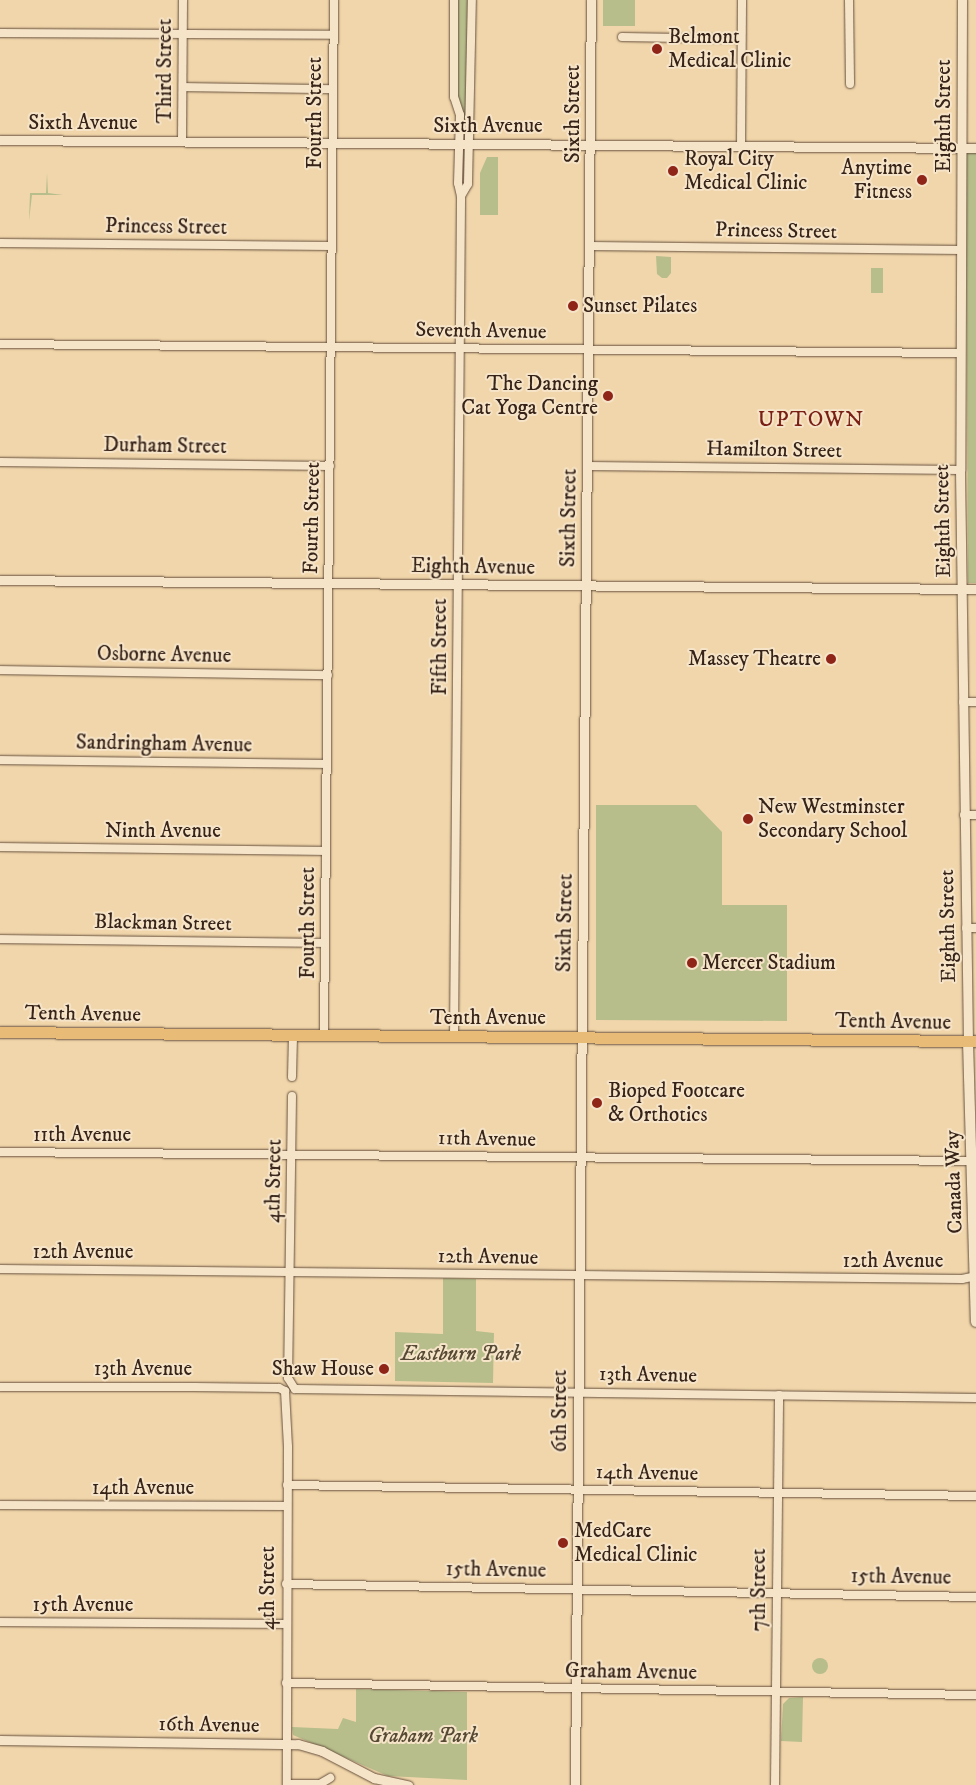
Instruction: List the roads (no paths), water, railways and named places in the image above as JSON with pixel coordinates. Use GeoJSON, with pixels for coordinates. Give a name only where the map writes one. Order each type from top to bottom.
{"type":"FeatureCollection","features":[{"type":"Feature","properties":{"kind":"main road","name":"Tenth Avenue"},"geometry":{"type":"LineString","coordinates":[[0,1032],[972,1041]]}},
{"type":"Feature","properties":{"kind":"main road","name":"Canada Way"},"geometry":{"type":"LineString","coordinates":[[972,1041],[976,1322]]}},
{"type":"Feature","properties":{"kind":"street","name":"Third Street"},"geometry":{"type":"LineString","coordinates":[[182,142],[183,0]]}},
{"type":"Feature","properties":{"kind":"street","name":"Fourth Street"},"geometry":{"type":"LineString","coordinates":[[324,1036],[334,0]]}},
{"type":"Feature","properties":{"kind":"street","name":"Fifth Street"},"geometry":{"type":"LineString","coordinates":[[454,0],[454,97],[460,115],[461,196],[454,1037]]}},
{"type":"Feature","properties":{"kind":"street","name":"Fifth Street"},"geometry":{"type":"LineString","coordinates":[[461,196],[468,184],[472,0]]}},
{"type":"Feature","properties":{"kind":"street","name":"Sixth Street"},"geometry":{"type":"LineString","coordinates":[[582,1037],[591,0]]}},
{"type":"Feature","properties":{"kind":"street"},"geometry":{"type":"LineString","coordinates":[[740,146],[742,0]]}},
{"type":"Feature","properties":{"kind":"street"},"geometry":{"type":"LineString","coordinates":[[849,0],[850,84]]}},
{"type":"Feature","properties":{"kind":"street","name":"Eighth Street"},"geometry":{"type":"LineString","coordinates":[[962,0],[961,588],[966,928],[972,1041]]}},
{"type":"Feature","properties":{"kind":"street"},"geometry":{"type":"LineString","coordinates":[[0,33],[334,35]]}},
{"type":"Feature","properties":{"kind":"street"},"geometry":{"type":"LineString","coordinates":[[622,37],[741,39]]}},
{"type":"Feature","properties":{"kind":"street"},"geometry":{"type":"LineString","coordinates":[[183,87],[332,89]]}},
{"type":"Feature","properties":{"kind":"street","name":"Sixth Avenue"},"geometry":{"type":"LineString","coordinates":[[0,140],[976,148]]}},
{"type":"Feature","properties":{"kind":"street","name":"Princess Street"},"geometry":{"type":"LineString","coordinates":[[0,243],[332,246]]}},
{"type":"Feature","properties":{"kind":"street","name":"Princess Street"},"geometry":{"type":"LineString","coordinates":[[589,246],[962,250]]}},
{"type":"Feature","properties":{"kind":"street","name":"Seventh Avenue"},"geometry":{"type":"LineString","coordinates":[[0,344],[961,353]]}},
{"type":"Feature","properties":{"kind":"street","name":"Durham Street"},"geometry":{"type":"LineString","coordinates":[[0,462],[330,466]]}},
{"type":"Feature","properties":{"kind":"street","name":"Hamilton Street"},"geometry":{"type":"LineString","coordinates":[[587,466],[960,470]]}},
{"type":"Feature","properties":{"kind":"street","name":"Eighth Avenue"},"geometry":{"type":"LineString","coordinates":[[0,580],[976,589]]}},
{"type":"Feature","properties":{"kind":"street","name":"Osborne Avenue"},"geometry":{"type":"LineString","coordinates":[[0,670],[328,674]]}},
{"type":"Feature","properties":{"kind":"street"},"geometry":{"type":"LineString","coordinates":[[963,702],[976,702]]}},
{"type":"Feature","properties":{"kind":"street","name":"Sandringham Avenue"},"geometry":{"type":"LineString","coordinates":[[0,760],[327,764]]}},
{"type":"Feature","properties":{"kind":"street"},"geometry":{"type":"LineString","coordinates":[[964,815],[976,815]]}},
{"type":"Feature","properties":{"kind":"street","name":"Ninth Avenue"},"geometry":{"type":"LineString","coordinates":[[0,848],[326,850]]}},
{"type":"Feature","properties":{"kind":"street"},"geometry":{"type":"LineString","coordinates":[[966,928],[976,928]]}},
{"type":"Feature","properties":{"kind":"street","name":"Blackman Street"},"geometry":{"type":"LineString","coordinates":[[0,939],[325,943]]}},
{"type":"Feature","properties":{"kind":"street"},"geometry":{"type":"LineString","coordinates":[[292,1077],[293,1036]]}},
{"type":"Feature","properties":{"kind":"street","name":"6th Street"},"geometry":{"type":"LineString","coordinates":[[574,1785],[582,1037]]}},
{"type":"Feature","properties":{"kind":"street","name":"4th Street"},"geometry":{"type":"LineString","coordinates":[[287,1784],[286,1506],[292,1096]]}},
{"type":"Feature","properties":{"kind":"street","name":"11th Avenue"},"geometry":{"type":"LineString","coordinates":[[0,1152],[973,1161]]}},
{"type":"Feature","properties":{"kind":"street","name":"12th Avenue"},"geometry":{"type":"LineString","coordinates":[[0,1269],[962,1280],[976,1276]]}},
{"type":"Feature","properties":{"kind":"street","name":"13th Avenue"},"geometry":{"type":"LineString","coordinates":[[0,1387],[288,1388],[300,1390],[976,1398]]}},
{"type":"Feature","properties":{"kind":"street","name":"7th Street"},"geometry":{"type":"LineString","coordinates":[[775,1785],[779,1395]]}},
{"type":"Feature","properties":{"kind":"street","name":"14th Avenue"},"geometry":{"type":"LineString","coordinates":[[287,1485],[976,1496]]}},
{"type":"Feature","properties":{"kind":"street","name":"14th Avenue"},"geometry":{"type":"LineString","coordinates":[[0,1505],[286,1506]]}},
{"type":"Feature","properties":{"kind":"street","name":"15th Avenue"},"geometry":{"type":"LineString","coordinates":[[286,1584],[976,1597]]}},
{"type":"Feature","properties":{"kind":"street","name":"15th Avenue"},"geometry":{"type":"LineString","coordinates":[[0,1622],[286,1624]]}},
{"type":"Feature","properties":{"kind":"street","name":"Graham Avenue"},"geometry":{"type":"LineString","coordinates":[[286,1684],[976,1695]]}},
{"type":"Feature","properties":{"kind":"street","name":"16th Avenue"},"geometry":{"type":"LineString","coordinates":[[0,1740],[287,1743],[322,1751],[374,1778],[408,1785]]}},
{"type":"Feature","properties":{"kind":"street"},"geometry":{"type":"LineString","coordinates":[[287,1784],[320,1784],[330,1778]]}},
{"type":"Feature","properties":{"kind":"place","name":"Belmont Medical Clinic"},"geometry":{"type":"Point","coordinates":[657,49]}},
{"type":"Feature","properties":{"kind":"place","name":"Royal City Medical Clinic"},"geometry":{"type":"Point","coordinates":[673,171]}},
{"type":"Feature","properties":{"kind":"place","name":"Anytime Fitness"},"geometry":{"type":"Point","coordinates":[922,180]}},
{"type":"Feature","properties":{"kind":"place","name":"Sunset Pilates"},"geometry":{"type":"Point","coordinates":[573,306]}},
{"type":"Feature","properties":{"kind":"place","name":"The Dancing Cat Yoga Centre"},"geometry":{"type":"Point","coordinates":[608,396]}},
{"type":"Feature","properties":{"kind":"place","name":"Massey Theatre"},"geometry":{"type":"Point","coordinates":[831,659]}},
{"type":"Feature","properties":{"kind":"place","name":"New Westminster Secondary School"},"geometry":{"type":"Point","coordinates":[748,819]}},
{"type":"Feature","properties":{"kind":"place","name":"Mercer Stadium"},"geometry":{"type":"Point","coordinates":[692,963]}},
{"type":"Feature","properties":{"kind":"place","name":"Bioped Footcare & Orthotics"},"geometry":{"type":"Point","coordinates":[597,1103]}},
{"type":"Feature","properties":{"kind":"place","name":"Shaw House"},"geometry":{"type":"Point","coordinates":[384,1369]}},
{"type":"Feature","properties":{"kind":"place","name":"MedCare Medical Clinic"},"geometry":{"type":"Point","coordinates":[563,1543]}},
{"type":"Feature","properties":{"kind":"district","name":"UPTOWN"},"geometry":{"type":"Point","coordinates":[811,420]}},
{"type":"Feature","properties":{"kind":"park label","name":"Eastburn Park"},"geometry":{"type":"Point","coordinates":[461,1354]}},
{"type":"Feature","properties":{"kind":"park label","name":"Graham Park"},"geometry":{"type":"Point","coordinates":[423,1736]}}]}
